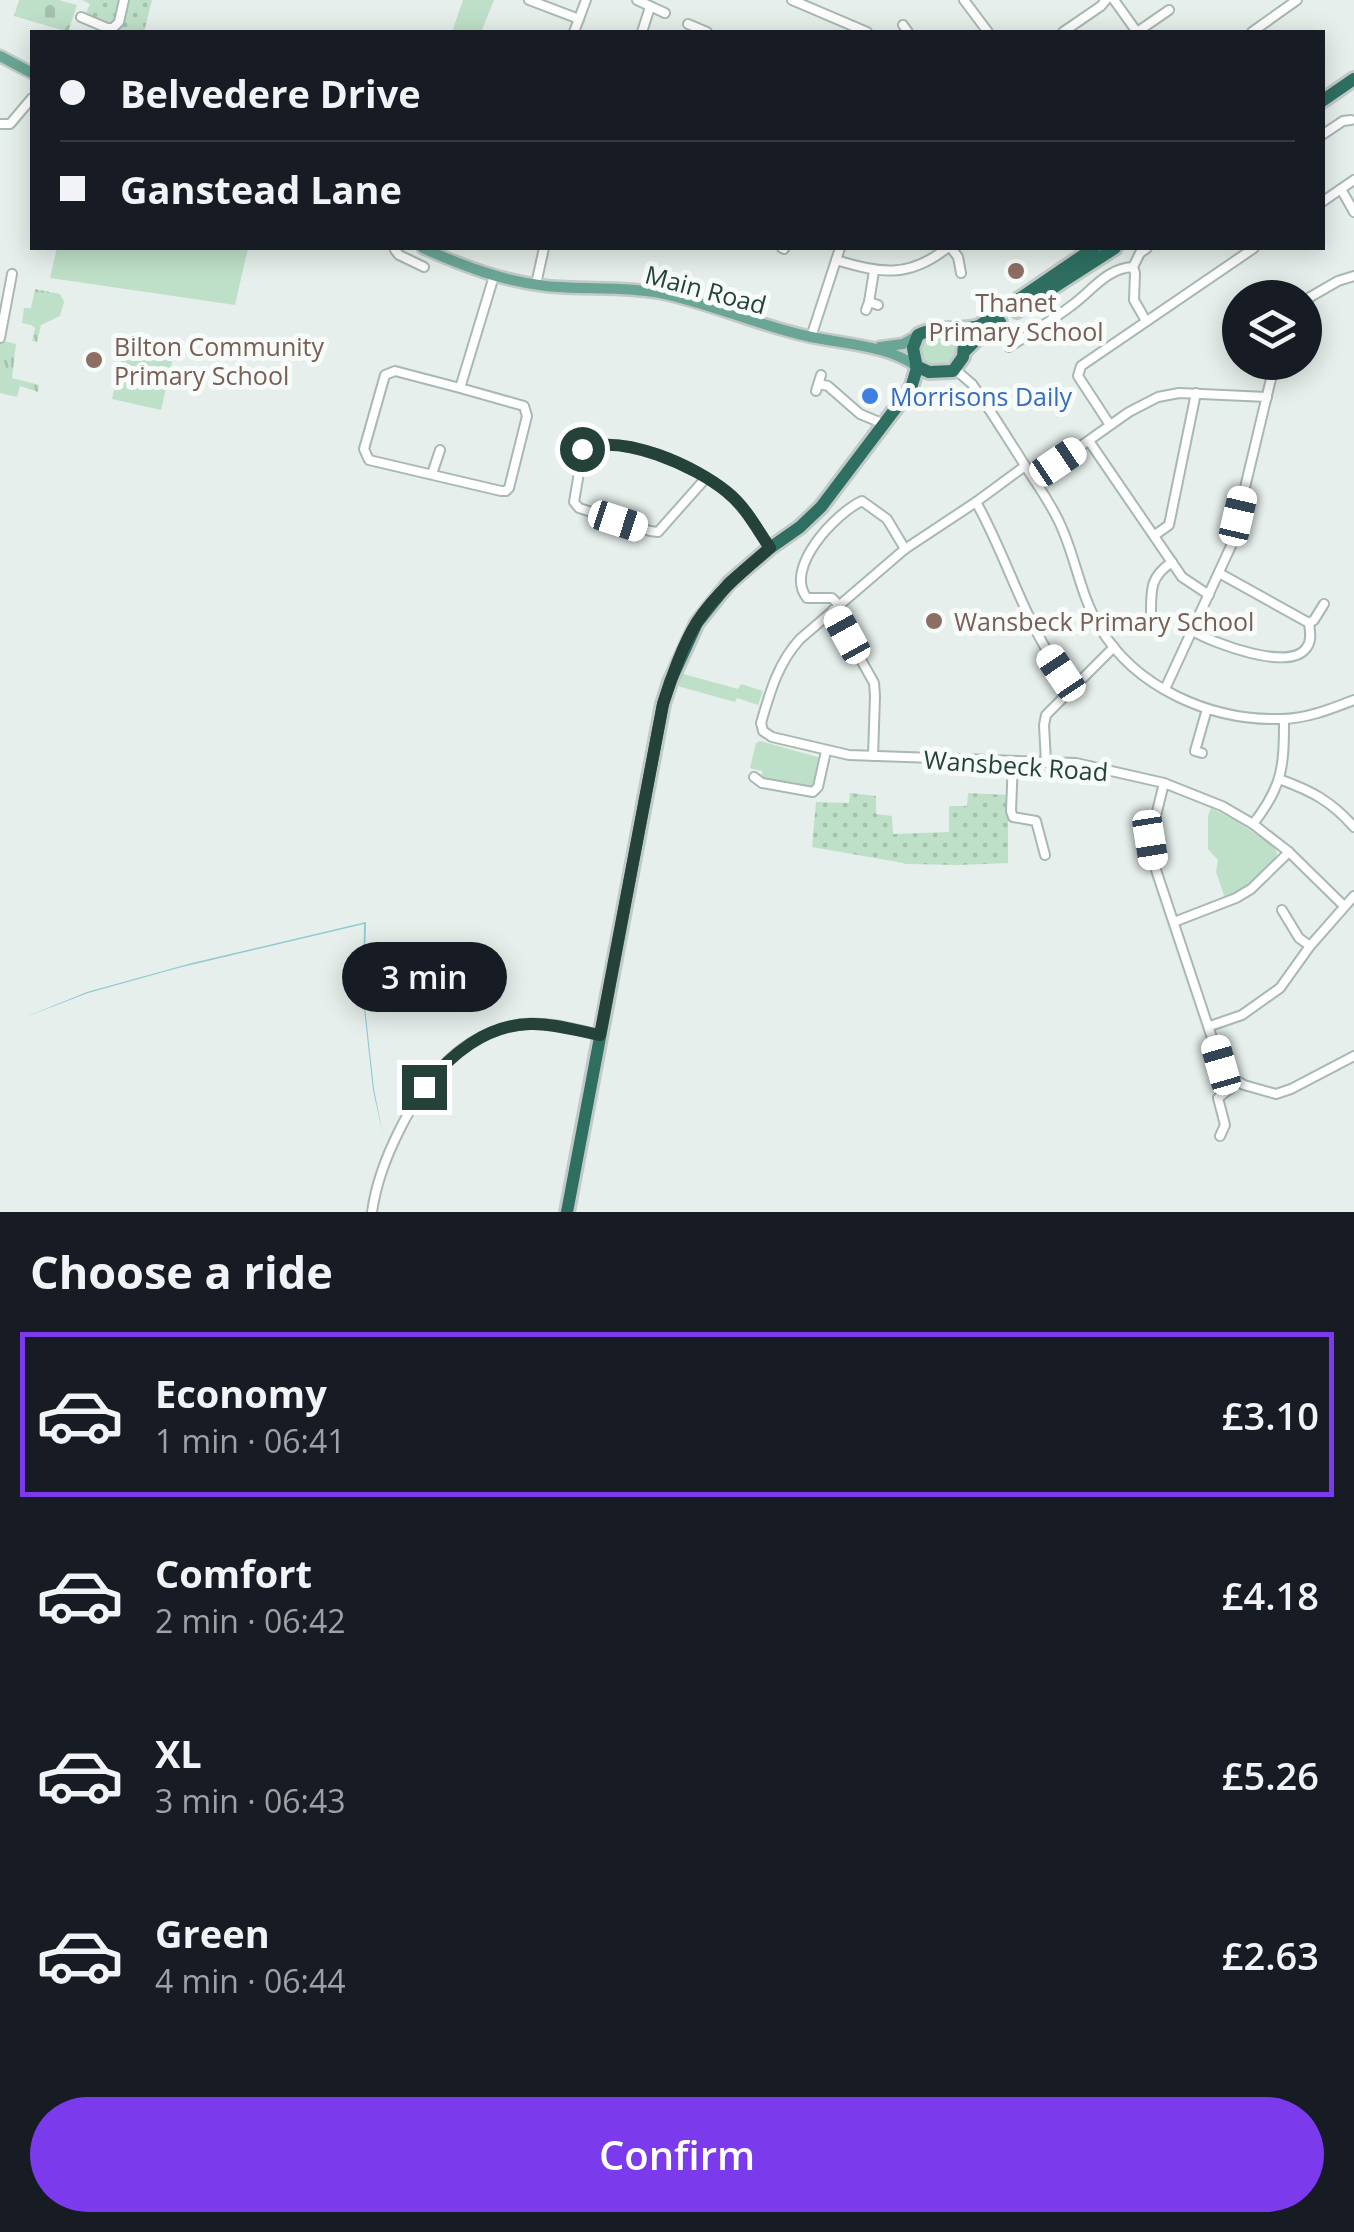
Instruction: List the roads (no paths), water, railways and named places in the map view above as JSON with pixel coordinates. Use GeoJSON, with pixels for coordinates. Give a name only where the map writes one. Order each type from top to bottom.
{"type":"FeatureCollection","features":[{"type":"Feature","properties":{"kind":"highway"},"geometry":{"type":"LineString","coordinates":[[1325,89],[1354,70]]}},
{"type":"Feature","properties":{"kind":"highway"},"geometry":{"type":"LineString","coordinates":[[1325,99],[1354,79]]}},
{"type":"Feature","properties":{"kind":"highway"},"geometry":{"type":"LineString","coordinates":[[567,1212],[663,704],[697,623],[729,583],[820,507],[884,424],[916,378],[913,348],[917,336],[926,331],[979,326],[1091,250]]}},
{"type":"Feature","properties":{"kind":"highway"},"geometry":{"type":"LineString","coordinates":[[911,388],[959,365],[965,352],[990,329],[1113,250]]}},
{"type":"Feature","properties":{"kind":"highway"},"geometry":{"type":"LineString","coordinates":[[948,330],[961,336],[965,352]]}},
{"type":"Feature","properties":{"kind":"highway"},"geometry":{"type":"LineString","coordinates":[[916,366],[924,371],[944,372]]}},
{"type":"Feature","properties":{"kind":"main road"},"geometry":{"type":"LineString","coordinates":[[0,56],[30,73]]}},
{"type":"Feature","properties":{"kind":"main road","name":"Main Road"},"geometry":{"type":"LineString","coordinates":[[428,250],[468,268],[536,284],[659,293],[810,337],[896,354],[916,366]]}},
{"type":"Feature","properties":{"kind":"main road","name":"Main Road"},"geometry":{"type":"LineString","coordinates":[[864,348],[899,345],[917,336]]}},
{"type":"Feature","properties":{"kind":"street"},"geometry":{"type":"LineString","coordinates":[[81,17],[114,27],[124,0]]}},
{"type":"Feature","properties":{"kind":"street"},"geometry":{"type":"LineString","coordinates":[[529,0],[578,19]]}},
{"type":"Feature","properties":{"kind":"street"},"geometry":{"type":"LineString","coordinates":[[575,30],[586,0]]}},
{"type":"Feature","properties":{"kind":"street"},"geometry":{"type":"LineString","coordinates":[[636,0],[665,13]]}},
{"type":"Feature","properties":{"kind":"street"},"geometry":{"type":"LineString","coordinates":[[792,0],[861,30]]}},
{"type":"Feature","properties":{"kind":"street"},"geometry":{"type":"LineString","coordinates":[[964,0],[986,30]]}},
{"type":"Feature","properties":{"kind":"street"},"geometry":{"type":"LineString","coordinates":[[1066,30],[1106,0]]}},
{"type":"Feature","properties":{"kind":"street"},"geometry":{"type":"LineString","coordinates":[[1114,0],[1136,30]]}},
{"type":"Feature","properties":{"kind":"street"},"geometry":{"type":"LineString","coordinates":[[1255,30],[1297,0]]}},
{"type":"Feature","properties":{"kind":"street"},"geometry":{"type":"LineString","coordinates":[[643,30],[650,6]]}},
{"type":"Feature","properties":{"kind":"street"},"geometry":{"type":"LineString","coordinates":[[1140,30],[1166,12],[1172,25]]}},
{"type":"Feature","properties":{"kind":"street"},"geometry":{"type":"LineString","coordinates":[[688,24],[703,30]]}},
{"type":"Feature","properties":{"kind":"street"},"geometry":{"type":"LineString","coordinates":[[0,124],[10,124],[30,100]]}},
{"type":"Feature","properties":{"kind":"street"},"geometry":{"type":"LineString","coordinates":[[1325,133],[1343,121],[1353,120]]}},
{"type":"Feature","properties":{"kind":"street"},"geometry":{"type":"LineString","coordinates":[[1325,200],[1354,180]]}},
{"type":"Feature","properties":{"kind":"street"},"geometry":{"type":"LineString","coordinates":[[1341,190],[1354,212]]}},
{"type":"Feature","properties":{"kind":"street"},"geometry":{"type":"LineString","coordinates":[[395,250],[424,267]]}},
{"type":"Feature","properties":{"kind":"street"},"geometry":{"type":"LineString","coordinates":[[536,284],[544,250]]}},
{"type":"Feature","properties":{"kind":"street"},"geometry":{"type":"LineString","coordinates":[[810,337],[839,250]]}},
{"type":"Feature","properties":{"kind":"street"},"geometry":{"type":"LineString","coordinates":[[836,260],[874,271],[914,267],[946,250]]}},
{"type":"Feature","properties":{"kind":"street"},"geometry":{"type":"LineString","coordinates":[[951,250],[958,258],[963,276]]}},
{"type":"Feature","properties":{"kind":"street"},"geometry":{"type":"LineString","coordinates":[[1132,267],[1145,250]]}},
{"type":"Feature","properties":{"kind":"street"},"geometry":{"type":"LineString","coordinates":[[1110,425],[1078,376],[1081,366],[1251,250]]}},
{"type":"Feature","properties":{"kind":"street"},"geometry":{"type":"LineString","coordinates":[[1013,342],[1073,305],[1094,284],[1123,267],[1132,267]]}},
{"type":"Feature","properties":{"kind":"street"},"geometry":{"type":"LineString","coordinates":[[1132,267],[1134,300],[1146,321]]}},
{"type":"Feature","properties":{"kind":"street"},"geometry":{"type":"LineString","coordinates":[[871,306],[874,271]]}},
{"type":"Feature","properties":{"kind":"street"},"geometry":{"type":"LineString","coordinates":[[0,338],[12,274]]}},
{"type":"Feature","properties":{"kind":"street"},"geometry":{"type":"LineString","coordinates":[[460,388],[494,276]]}},
{"type":"Feature","properties":{"kind":"street"},"geometry":{"type":"LineString","coordinates":[[1322,290],[1354,276]]}},
{"type":"Feature","properties":{"kind":"street"},"geometry":{"type":"LineString","coordinates":[[965,352],[968,380]]}},
{"type":"Feature","properties":{"kind":"street"},"geometry":{"type":"LineString","coordinates":[[395,371],[460,388],[524,406],[528,416],[506,491],[369,460],[364,450],[385,375],[395,371]]}},
{"type":"Feature","properties":{"kind":"street"},"geometry":{"type":"LineString","coordinates":[[944,372],[958,372],[968,380],[1034,479],[1063,528],[1101,630],[1132,665],[1165,689],[1207,709],[1238,717],[1284,719],[1325,711],[1354,700]]}},
{"type":"Feature","properties":{"kind":"street"},"geometry":{"type":"LineString","coordinates":[[1165,689],[1230,546],[1271,380]]}},
{"type":"Feature","properties":{"kind":"street"},"geometry":{"type":"LineString","coordinates":[[819,383],[828,386],[860,414],[884,424]]}},
{"type":"Feature","properties":{"kind":"street"},"geometry":{"type":"LineString","coordinates":[[1034,479],[1110,425],[1158,397],[1179,392],[1267,397]]}},
{"type":"Feature","properties":{"kind":"street"},"geometry":{"type":"LineString","coordinates":[[1155,535],[1168,525],[1196,393]]}},
{"type":"Feature","properties":{"kind":"street"},"geometry":{"type":"LineString","coordinates":[[1090,441],[1182,577],[1209,595]]}},
{"type":"Feature","properties":{"kind":"street"},"geometry":{"type":"LineString","coordinates":[[706,478],[658,532],[579,508],[574,502],[582,449],[594,444],[634,447],[674,461],[706,478],[727,492],[770,548]]}},
{"type":"Feature","properties":{"kind":"street"},"geometry":{"type":"LineString","coordinates":[[432,474],[440,447]]}},
{"type":"Feature","properties":{"kind":"street","name":"Wansbeck Road"},"geometry":{"type":"LineString","coordinates":[[1025,466],[906,549],[786,654],[761,723],[763,732],[826,751],[1046,762],[1103,768],[1164,783],[1222,806],[1253,824],[1344,906]]}},
{"type":"Feature","properties":{"kind":"street"},"geometry":{"type":"LineString","coordinates":[[873,756],[874,683],[832,598],[806,598],[801,568],[822,535],[862,502],[887,520],[906,549]]}},
{"type":"Feature","properties":{"kind":"street"},"geometry":{"type":"LineString","coordinates":[[976,502],[1042,644],[1073,687]]}},
{"type":"Feature","properties":{"kind":"street"},"geometry":{"type":"LineString","coordinates":[[1151,614],[1153,581],[1172,562]]}},
{"type":"Feature","properties":{"kind":"street"},"geometry":{"type":"LineString","coordinates":[[1219,573],[1309,623]]}},
{"type":"Feature","properties":{"kind":"street"},"geometry":{"type":"LineString","coordinates":[[1309,623],[1324,604]]}},
{"type":"Feature","properties":{"kind":"street"},"geometry":{"type":"LineString","coordinates":[[1193,632],[1221,645],[1284,658],[1304,652],[1310,638],[1309,623]]}},
{"type":"Feature","properties":{"kind":"street"},"geometry":{"type":"LineString","coordinates":[[1046,762],[1046,716],[1114,647]]}},
{"type":"Feature","properties":{"kind":"street"},"geometry":{"type":"LineString","coordinates":[[1202,753],[1195,751],[1207,709]]}},
{"type":"Feature","properties":{"kind":"street"},"geometry":{"type":"LineString","coordinates":[[1253,824],[1267,806],[1283,767],[1284,719]]}},
{"type":"Feature","properties":{"kind":"street"},"geometry":{"type":"LineString","coordinates":[[754,777],[814,792],[826,751]]}},
{"type":"Feature","properties":{"kind":"street"},"geometry":{"type":"LineString","coordinates":[[1013,760],[1013,817],[1036,821],[1045,855]]}},
{"type":"Feature","properties":{"kind":"street"},"geometry":{"type":"LineString","coordinates":[[1279,779],[1310,790],[1337,808],[1354,827]]}},
{"type":"Feature","properties":{"kind":"street"},"geometry":{"type":"LineString","coordinates":[[1164,783],[1150,840],[1153,861],[1221,1065],[1235,1080],[1276,1094],[1354,1056]]}},
{"type":"Feature","properties":{"kind":"street"},"geometry":{"type":"LineString","coordinates":[[1174,922],[1251,889],[1288,852]]}},
{"type":"Feature","properties":{"kind":"street"},"geometry":{"type":"LineString","coordinates":[[1210,1026],[1242,1015],[1280,988],[1354,896]]}},
{"type":"Feature","properties":{"kind":"street"},"geometry":{"type":"LineString","coordinates":[[1282,910],[1298,938],[1310,946]]}},
{"type":"Feature","properties":{"kind":"street"},"geometry":{"type":"LineString","coordinates":[[372,1212],[391,1147],[407,1115],[424,1087],[460,1050],[477,1038],[526,1024],[600,1035]]}},
{"type":"Feature","properties":{"kind":"street"},"geometry":{"type":"LineString","coordinates":[[1220,1136],[1224,1125],[1218,1098],[1235,1080]]}},
{"type":"Feature","properties":{"kind":"street"},"geometry":{"type":"LineString","coordinates":[[374,1198],[381,1212]]}},
{"type":"Feature","properties":{"kind":"water"},"geometry":{"type":"Polygon","coordinates":[[[366,922],[364,998],[383,1135],[373,1090],[363,999],[364,924],[178,968],[88,993],[23,1018],[87,992],[192,963],[366,922]]]}},
{"type":"Feature","properties":{"kind":"place","name":"Thanet Primary School"},"geometry":{"type":"Point","coordinates":[1016,271]}},
{"type":"Feature","properties":{"kind":"place","name":"Bilton Community Primary School"},"geometry":{"type":"Point","coordinates":[94,360]}},
{"type":"Feature","properties":{"kind":"place","name":"Morrisons Daily"},"geometry":{"type":"Point","coordinates":[870,396]}},
{"type":"Feature","properties":{"kind":"place","name":"Wansbeck Primary School"},"geometry":{"type":"Point","coordinates":[934,621]}}]}
